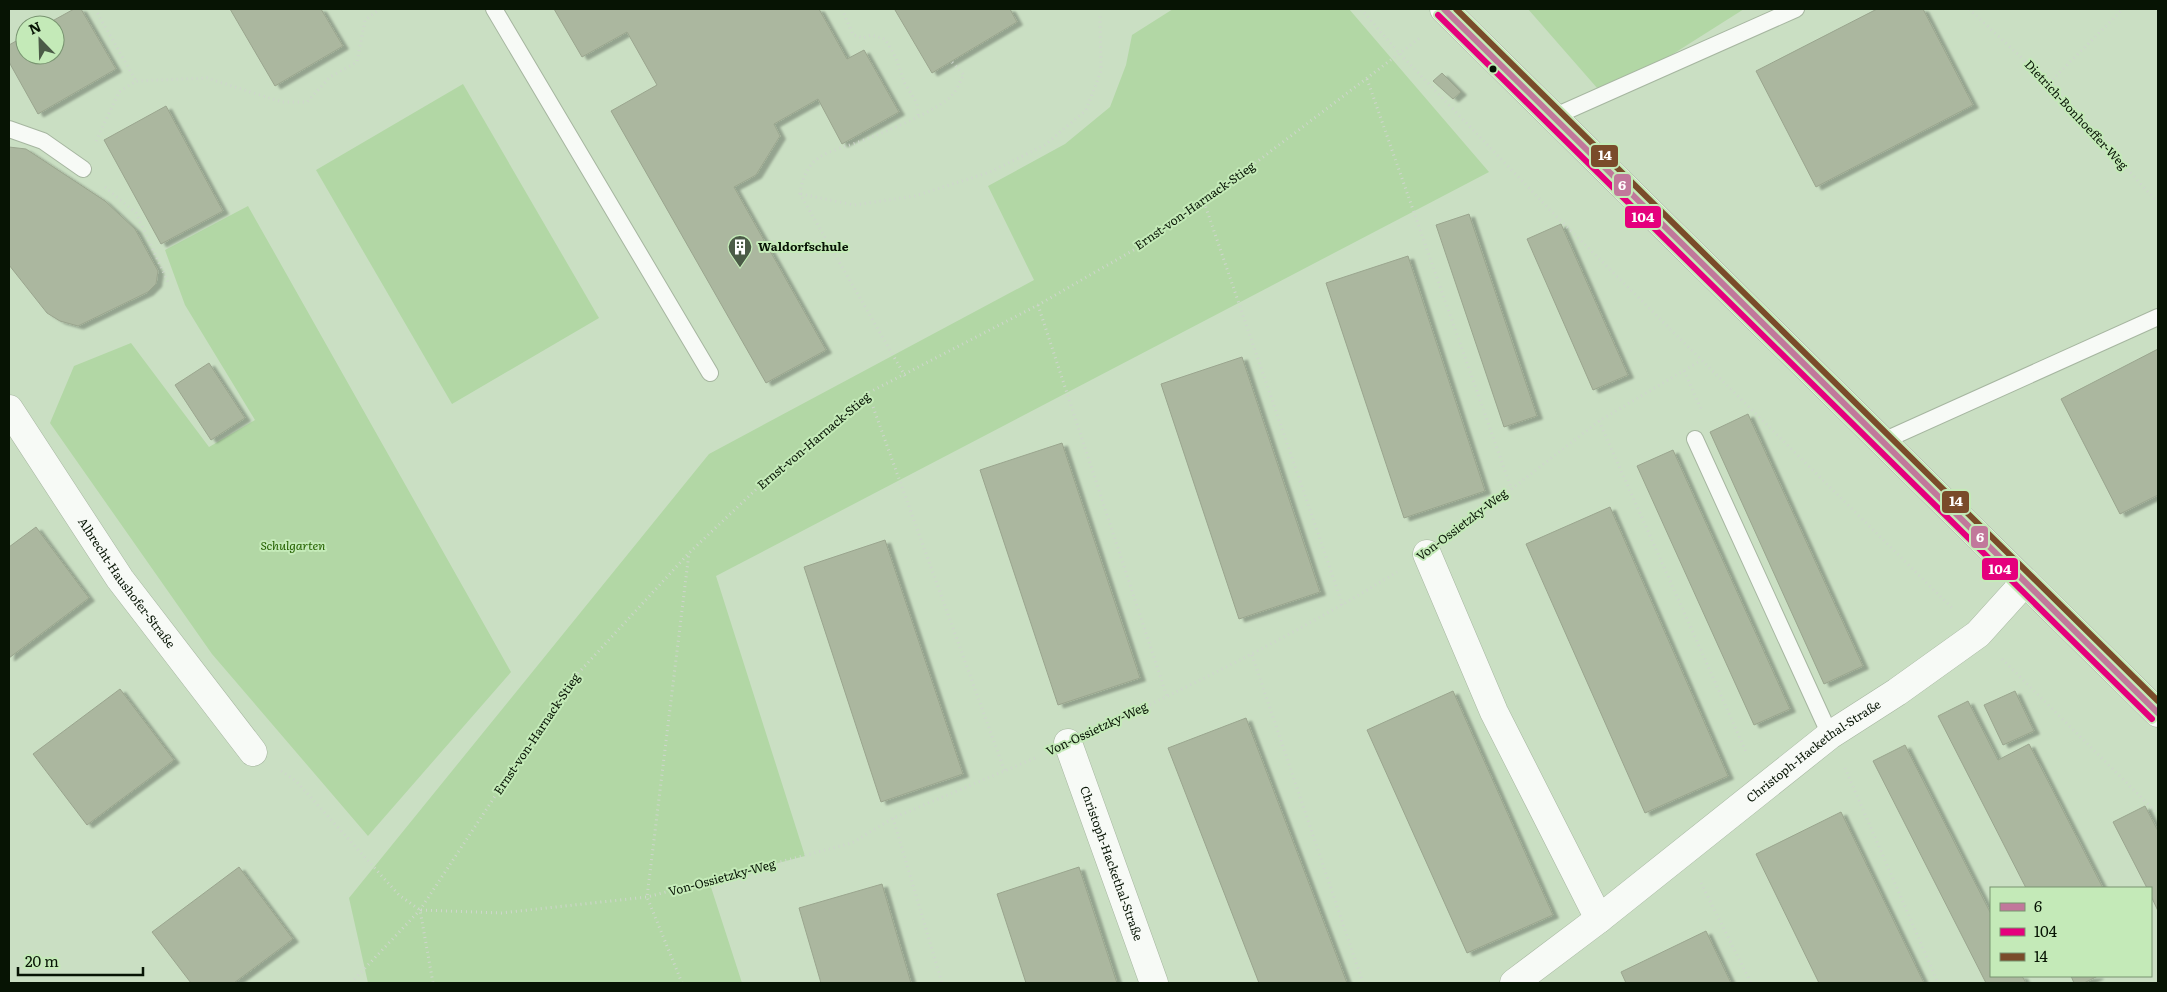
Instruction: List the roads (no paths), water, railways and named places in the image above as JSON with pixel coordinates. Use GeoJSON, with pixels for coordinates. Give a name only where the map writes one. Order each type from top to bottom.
{"type":"FeatureCollection","features":[{"type":"Feature","properties":{"kind":"street"},"geometry":{"type":"LineString","coordinates":[[1447,12],[2158,713]]}},
{"type":"Feature","properties":{"kind":"street","name":"Albrecht-Haushofer-Straße"},"geometry":{"type":"LineString","coordinates":[[9,409],[120,579],[253,752]]}},
{"type":"Feature","properties":{"kind":"street"},"geometry":{"type":"LineString","coordinates":[[1427,554],[1494,712],[1599,919]]}},
{"type":"Feature","properties":{"kind":"street","name":"Christoph-Hackethal-Straße"},"geometry":{"type":"LineString","coordinates":[[1514,983],[1599,919],[1830,735],[1897,692],[1978,634],[2026,582]]}},
{"type":"Feature","properties":{"kind":"street","name":"Christoph-Hackethal-Straße"},"geometry":{"type":"LineString","coordinates":[[1068,743],[1154,983]]}},
{"type":"Feature","properties":{"kind":"lane"},"geometry":{"type":"LineString","coordinates":[[494,9],[710,373]]}},
{"type":"Feature","properties":{"kind":"lane"},"geometry":{"type":"LineString","coordinates":[[1553,116],[1796,9]]}},
{"type":"Feature","properties":{"kind":"lane"},"geometry":{"type":"LineString","coordinates":[[9,129],[43,140],[83,169]]}},
{"type":"Feature","properties":{"kind":"lane"},"geometry":{"type":"LineString","coordinates":[[1883,441],[2158,317]]}},
{"type":"Feature","properties":{"kind":"lane"},"geometry":{"type":"LineString","coordinates":[[1695,439],[1830,735]]}},
{"type":"Feature","properties":{"kind":"place","name":"Waldorfschule"},"geometry":{"type":"Point","coordinates":[740,268]}},
{"type":"Feature","properties":{"kind":"park label","name":"Schulgarten"},"geometry":{"type":"Point","coordinates":[293,546]}}]}
